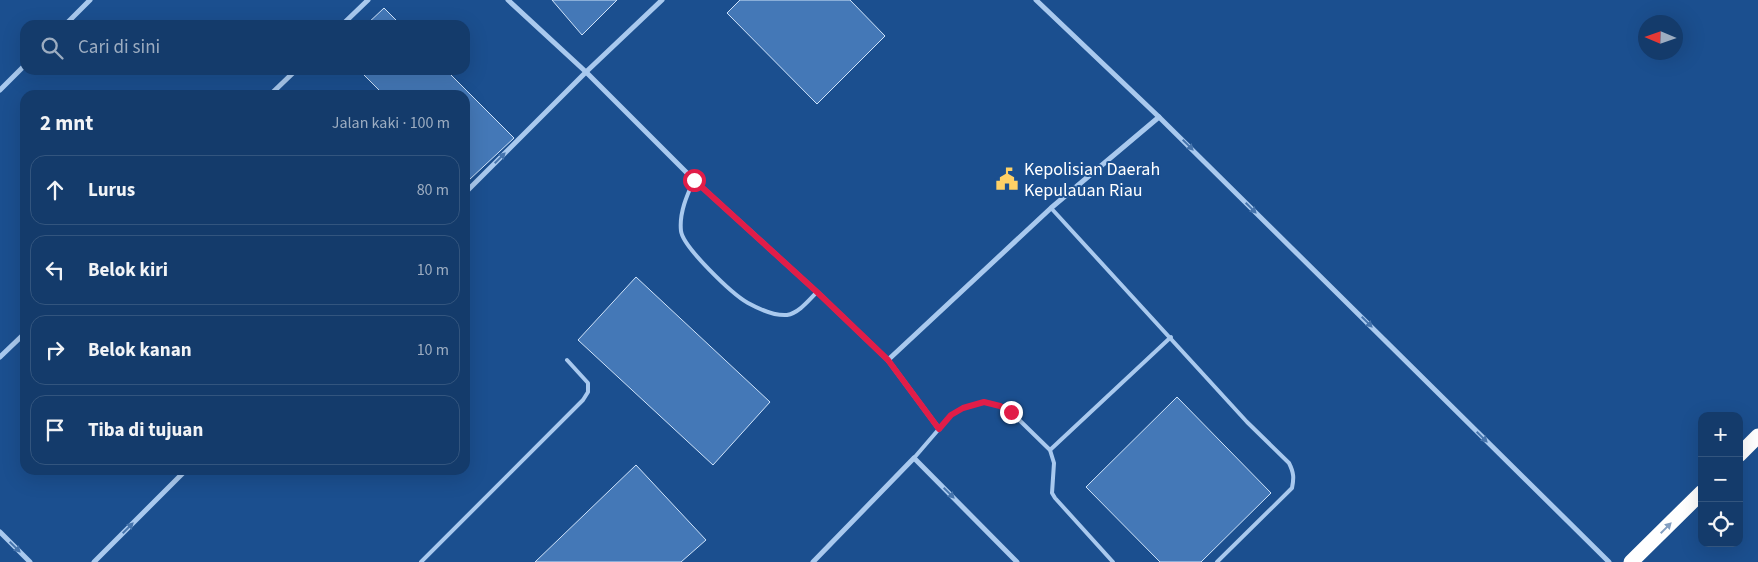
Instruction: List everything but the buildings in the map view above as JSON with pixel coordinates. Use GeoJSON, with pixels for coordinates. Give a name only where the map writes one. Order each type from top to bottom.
{"type":"FeatureCollection","features":[{"type":"Feature","properties":{"kind":"highway"},"geometry":{"type":"LineString","coordinates":[[1743,451],[1758,436]]}},
{"type":"Feature","properties":{"kind":"highway"},"geometry":{"type":"LineString","coordinates":[[1631,562],[1698,496]]}},
{"type":"Feature","properties":{"kind":"street"},"geometry":{"type":"LineString","coordinates":[[70,20],[90,0]]}},
{"type":"Feature","properties":{"kind":"street"},"geometry":{"type":"LineString","coordinates":[[347,20],[368,0]]}},
{"type":"Feature","properties":{"kind":"street"},"geometry":{"type":"LineString","coordinates":[[508,0],[586,72],[694,180],[817,292],[888,360],[939,429]]}},
{"type":"Feature","properties":{"kind":"street"},"geometry":{"type":"LineString","coordinates":[[470,187],[662,0]]}},
{"type":"Feature","properties":{"kind":"street"},"geometry":{"type":"LineString","coordinates":[[1036,0],[1159,117],[1609,562]]}},
{"type":"Feature","properties":{"kind":"street"},"geometry":{"type":"LineString","coordinates":[[0,90],[20,70]]}},
{"type":"Feature","properties":{"kind":"street"},"geometry":{"type":"LineString","coordinates":[[275,90],[291,75]]}},
{"type":"Feature","properties":{"kind":"street"},"geometry":{"type":"LineString","coordinates":[[888,360],[1051,208],[1159,117]]}},
{"type":"Feature","properties":{"kind":"street"},"geometry":{"type":"LineString","coordinates":[[0,357],[20,338]]}},
{"type":"Feature","properties":{"kind":"street"},"geometry":{"type":"LineString","coordinates":[[812,562],[914,458],[1017,562]]}},
{"type":"Feature","properties":{"kind":"street"},"geometry":{"type":"LineString","coordinates":[[94,562],[181,475]]}},
{"type":"Feature","properties":{"kind":"street"},"geometry":{"type":"LineString","coordinates":[[0,532],[30,562]]}},
{"type":"Feature","properties":{"kind":"lane"},"geometry":{"type":"LineString","coordinates":[[694,180],[688,193],[681,219],[681,233],[686,242],[723,282],[747,302],[773,314],[796,312],[817,292]]}},
{"type":"Feature","properties":{"kind":"lane"},"geometry":{"type":"LineString","coordinates":[[1051,208],[1293,470],[1292,488],[1217,562]]}},
{"type":"Feature","properties":{"kind":"lane"},"geometry":{"type":"LineString","coordinates":[[1050,450],[1171,338]]}},
{"type":"Feature","properties":{"kind":"lane"},"geometry":{"type":"LineString","coordinates":[[421,562],[583,400],[588,392],[588,383],[567,360]]}},
{"type":"Feature","properties":{"kind":"lane"},"geometry":{"type":"LineString","coordinates":[[914,458],[951,415],[963,408],[984,402],[1000,406],[1011,412],[1050,450],[1054,462],[1052,493],[1113,562]]}},
{"type":"Feature","properties":{"kind":"place","name":"Kepolisian Daerah Kepulauan Riau"},"geometry":{"type":"Point","coordinates":[1007,179]}},
{"type":"Feature","properties":{"kind":"route"},"geometry":{"type":"LineString","coordinates":[[694,180],[817,292],[888,360],[939,429],[951,415],[963,408],[984,402],[1000,406],[1011,412]]}}]}
